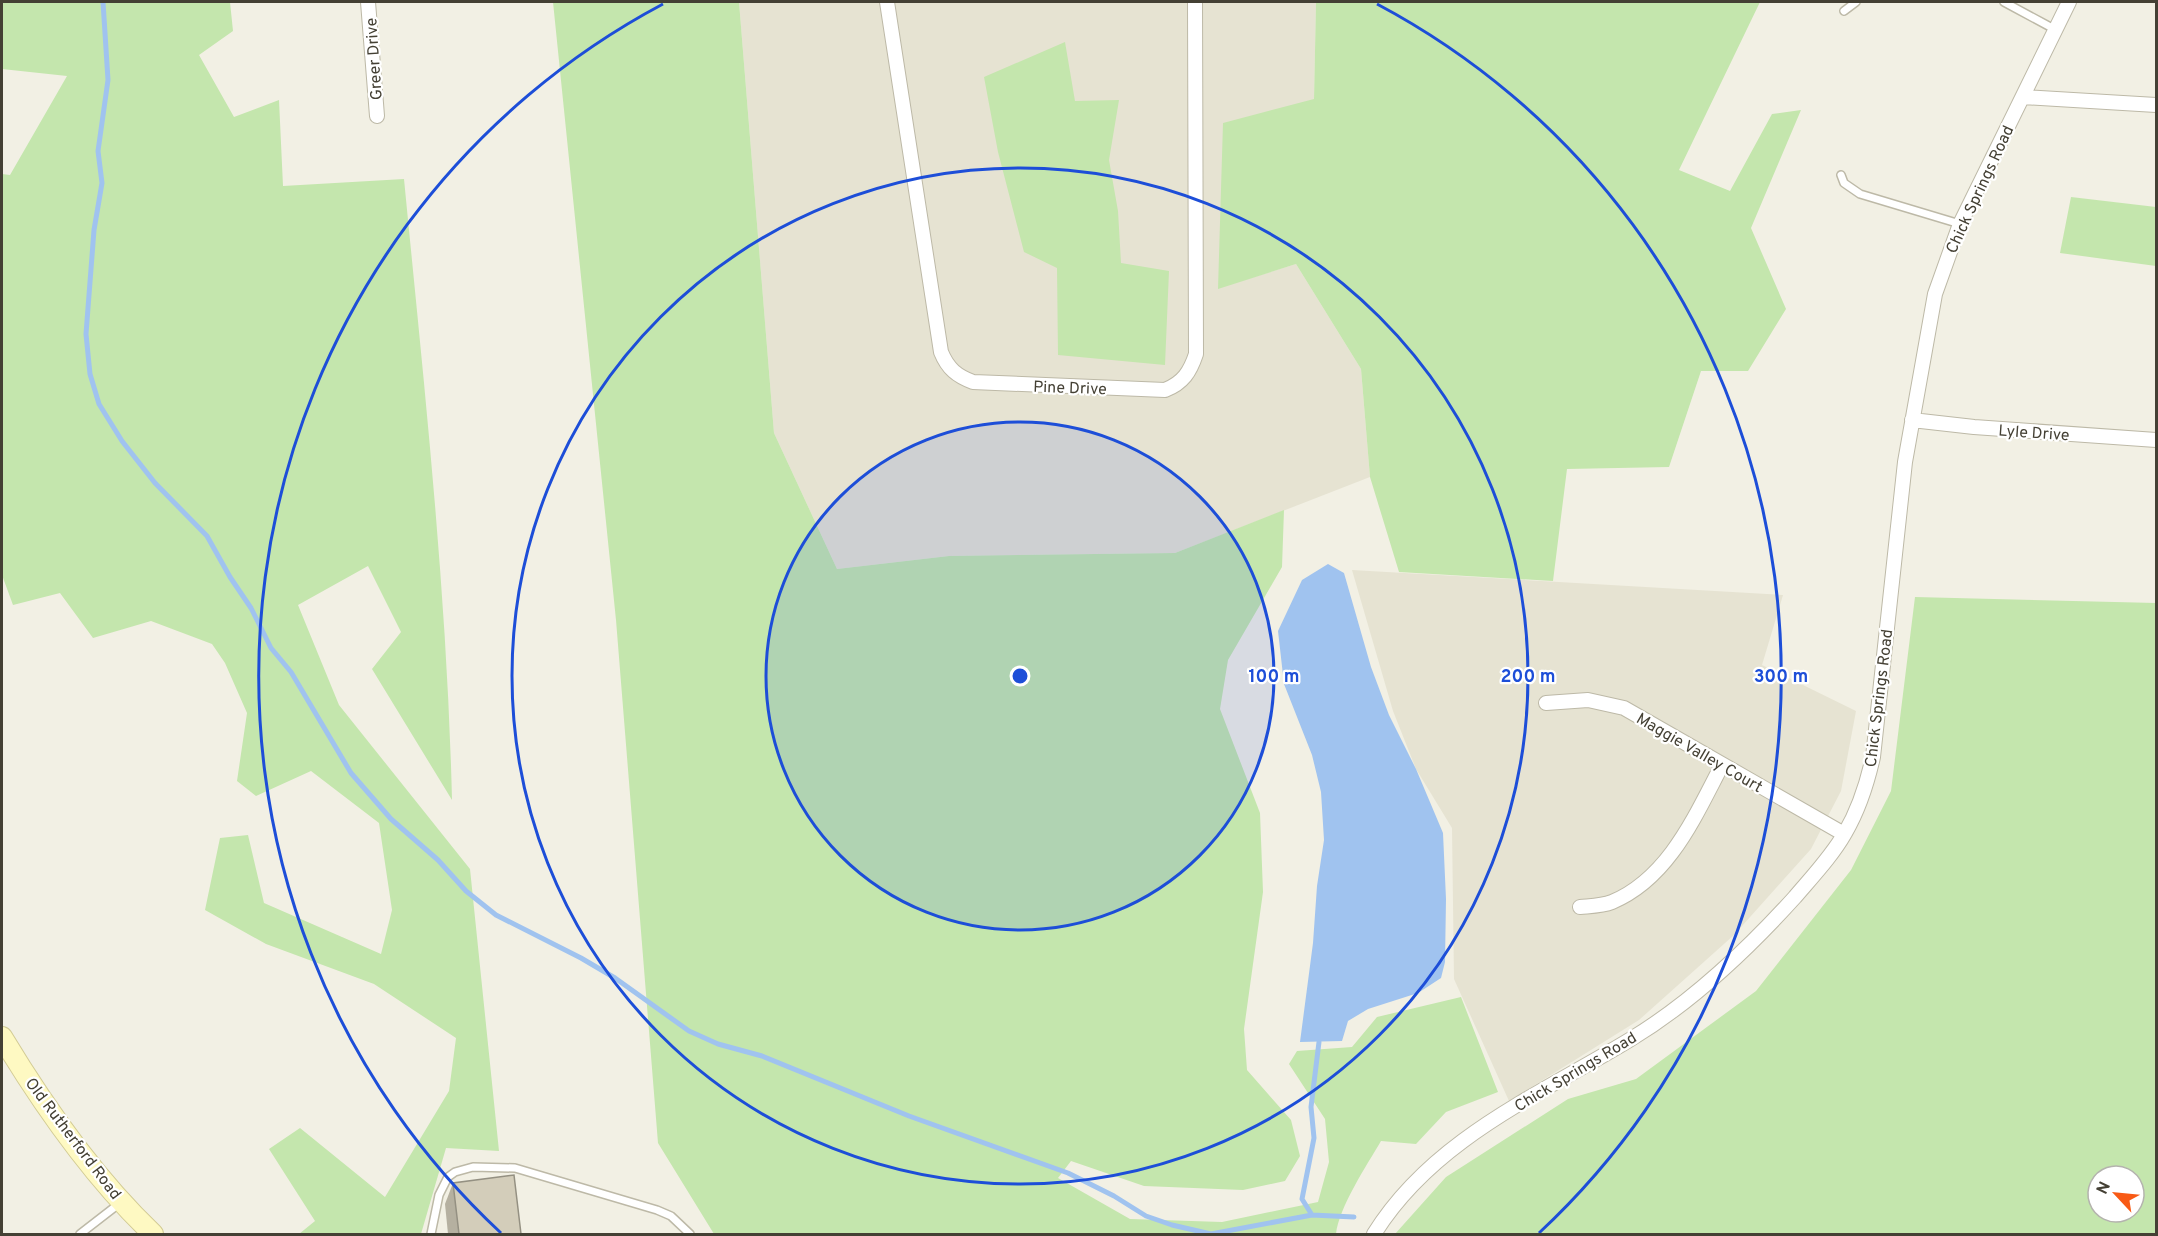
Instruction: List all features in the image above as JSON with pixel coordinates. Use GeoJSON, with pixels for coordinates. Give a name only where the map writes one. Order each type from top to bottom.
{"type":"FeatureCollection","features":[{"type":"Feature","properties":{"kind":"street","name":"Greer Drive"},"geometry":{"type":"LineString","coordinates":[[369,2],[377,116]]}},
{"type":"Feature","properties":{"kind":"street","name":"Pine Drive"},"geometry":{"type":"LineString","coordinates":[[887,2],[941,352],[950,369],[963,379],[973,382],[1166,390],[1187,376],[1196,354],[1195,2]]}},
{"type":"Feature","properties":{"kind":"street","name":"Chick Springs Road"},"geometry":{"type":"LineString","coordinates":[[1374,1234],[1407,1191],[1456,1145],[1568,1075],[1632,1039],[1702,987],[1774,920],[1812,877],[1844,834],[1861,801],[1873,757],[1905,462],[1935,294],[1960,224],[2069,2]]}},
{"type":"Feature","properties":{"kind":"street"},"geometry":{"type":"LineString","coordinates":[[2023,97],[2157,105]]}},
{"type":"Feature","properties":{"kind":"street","name":"Lyle Drive"},"geometry":{"type":"LineString","coordinates":[[1912,420],[1974,427],[2157,440]]}},
{"type":"Feature","properties":{"kind":"street","name":"Maggie Valley Court"},"geometry":{"type":"LineString","coordinates":[[1546,703],[1588,700],[1624,708],[1844,834]]}},
{"type":"Feature","properties":{"kind":"street"},"geometry":{"type":"LineString","coordinates":[[1580,907],[1610,903],[1656,872],[1685,835],[1722,765]]}},
{"type":"Feature","properties":{"kind":"street","name":"Old Rutherford Road"},"geometry":{"type":"LineString","coordinates":[[2,1037],[59,1123],[122,1201],[153,1234]]}},
{"type":"Feature","properties":{"kind":"lane"},"geometry":{"type":"LineString","coordinates":[[1844,11],[1856,2]]}},
{"type":"Feature","properties":{"kind":"lane"},"geometry":{"type":"LineString","coordinates":[[2004,2],[2056,30]]}},
{"type":"Feature","properties":{"kind":"lane"},"geometry":{"type":"LineString","coordinates":[[1840,175],[1844,183],[1860,194],[1960,224]]}},
{"type":"Feature","properties":{"kind":"lane"},"geometry":{"type":"LineString","coordinates":[[431,1234],[439,1196],[448,1177],[463,1168],[494,1166],[532,1172],[657,1210],[671,1216],[690,1234]]}},
{"type":"Feature","properties":{"kind":"lane"},"geometry":{"type":"LineString","coordinates":[[80,1234],[122,1201]]}},
{"type":"Feature","properties":{"kind":"shaded area"},"geometry":{"type":"Polygon","coordinates":[[[739,2],[1316,2],[1314,99],[1218,288],[1296,264],[1361,369],[1370,477],[1175,553],[949,556],[837,569],[774,433],[739,2]]]}},
{"type":"Feature","properties":{"kind":"shaded area"},"geometry":{"type":"Polygon","coordinates":[[[1352,570],[1783,595],[1762,665],[1856,711],[1841,791],[1811,849],[1734,935],[1639,1020],[1509,1101],[1454,979],[1452,828],[1416,769],[1393,711],[1352,570]]]}},
{"type":"Feature","properties":{"kind":"green space"},"geometry":{"type":"Polygon","coordinates":[[[2,2],[230,2],[233,31],[199,55],[234,117],[279,100],[283,186],[404,179],[440,566],[452,800],[372,669],[401,632],[368,566],[298,605],[339,705],[470,869],[499,1151],[446,1148],[421,1234],[299,1234],[315,1221],[269,1149],[300,1128],[385,1197],[449,1091],[456,1038],[374,984],[266,944],[205,910],[220,838],[248,835],[264,903],[381,954],[392,910],[379,823],[311,771],[256,796],[237,781],[247,713],[225,663],[212,644],[151,621],[93,638],[60,593],[13,605],[2,575],[2,174],[10,175],[67,76],[2,69],[2,2]]]}},
{"type":"Feature","properties":{"kind":"green space"},"geometry":{"type":"Polygon","coordinates":[[[553,2],[739,2],[774,433],[837,569],[949,556],[1175,553],[1284,510],[1282,567],[1228,660],[1220,709],[1260,813],[1263,892],[1244,1029],[1247,1070],[1291,1120],[1300,1156],[1285,1181],[1243,1190],[1144,1186],[1071,1161],[1058,1178],[1130,1219],[1222,1222],[1318,1202],[1329,1162],[1325,1119],[1289,1064],[1297,1051],[1352,1047],[1377,1017],[1461,997],[1498,1092],[1446,1112],[1416,1144],[1381,1141],[1342,1211],[1336,1234],[714,1234],[658,1143],[616,620],[553,2]]]}},
{"type":"Feature","properties":{"kind":"green space"},"geometry":{"type":"Polygon","coordinates":[[[1316,2],[1760,2],[1679,170],[1730,191],[1772,114],[1801,110],[1751,228],[1786,309],[1748,371],[1701,371],[1669,467],[1567,469],[1553,581],[1399,572],[1370,477],[1361,369],[1296,264],[1218,289],[1223,123],[1314,99],[1316,2]]]}},
{"type":"Feature","properties":{"kind":"green space"},"geometry":{"type":"Polygon","coordinates":[[[1065,42],[1075,101],[1119,100],[1109,160],[1118,211],[1121,263],[1169,271],[1165,365],[1058,355],[1057,268],[1024,252],[998,152],[984,77],[1065,42]]]}},
{"type":"Feature","properties":{"kind":"green space"},"geometry":{"type":"Polygon","coordinates":[[[2071,197],[2156,207],[2156,266],[2060,253],[2071,197]]]}},
{"type":"Feature","properties":{"kind":"green space"},"geometry":{"type":"Polygon","coordinates":[[[1915,597],[2156,603],[2156,1234],[1395,1234],[1446,1177],[1568,1099],[1636,1079],[1756,991],[1851,870],[1891,791],[1915,597]]]}},
{"type":"Feature","properties":{"kind":"water"},"geometry":{"type":"Polygon","coordinates":[[[1328,564],[1344,573],[1371,667],[1389,715],[1416,769],[1443,833],[1446,899],[1445,962],[1441,978],[1418,993],[1368,1009],[1348,1021],[1342,1041],[1300,1042],[1324,840],[1321,792],[1312,755],[1284,684],[1278,631],[1302,580],[1328,564]]]}},
{"type":"Feature","properties":{"kind":"building"},"geometry":{"type":"Polygon","coordinates":[[[514,1175],[521,1234],[459,1234],[453,1183],[514,1175]]]}},
{"type":"Feature","properties":{"kind":"waterway"},"geometry":{"type":"LineString","coordinates":[[103,2],[108,80],[98,151],[102,183],[94,230],[86,334],[90,374],[99,404],[122,441],[155,483],[207,536],[251,608],[271,648],[291,672],[351,773],[391,819],[438,860],[466,891],[496,915],[581,958],[615,978],[689,1031],[718,1044],[762,1056],[909,1116],[1068,1173],[1114,1196],[1146,1216],[1172,1225],[1211,1234],[1312,1215],[1354,1217]]}},
{"type":"Feature","properties":{"kind":"waterway"},"geometry":{"type":"LineString","coordinates":[[1312,1215],[1302,1199],[1314,1138],[1311,1107],[1319,1042]]}}]}
